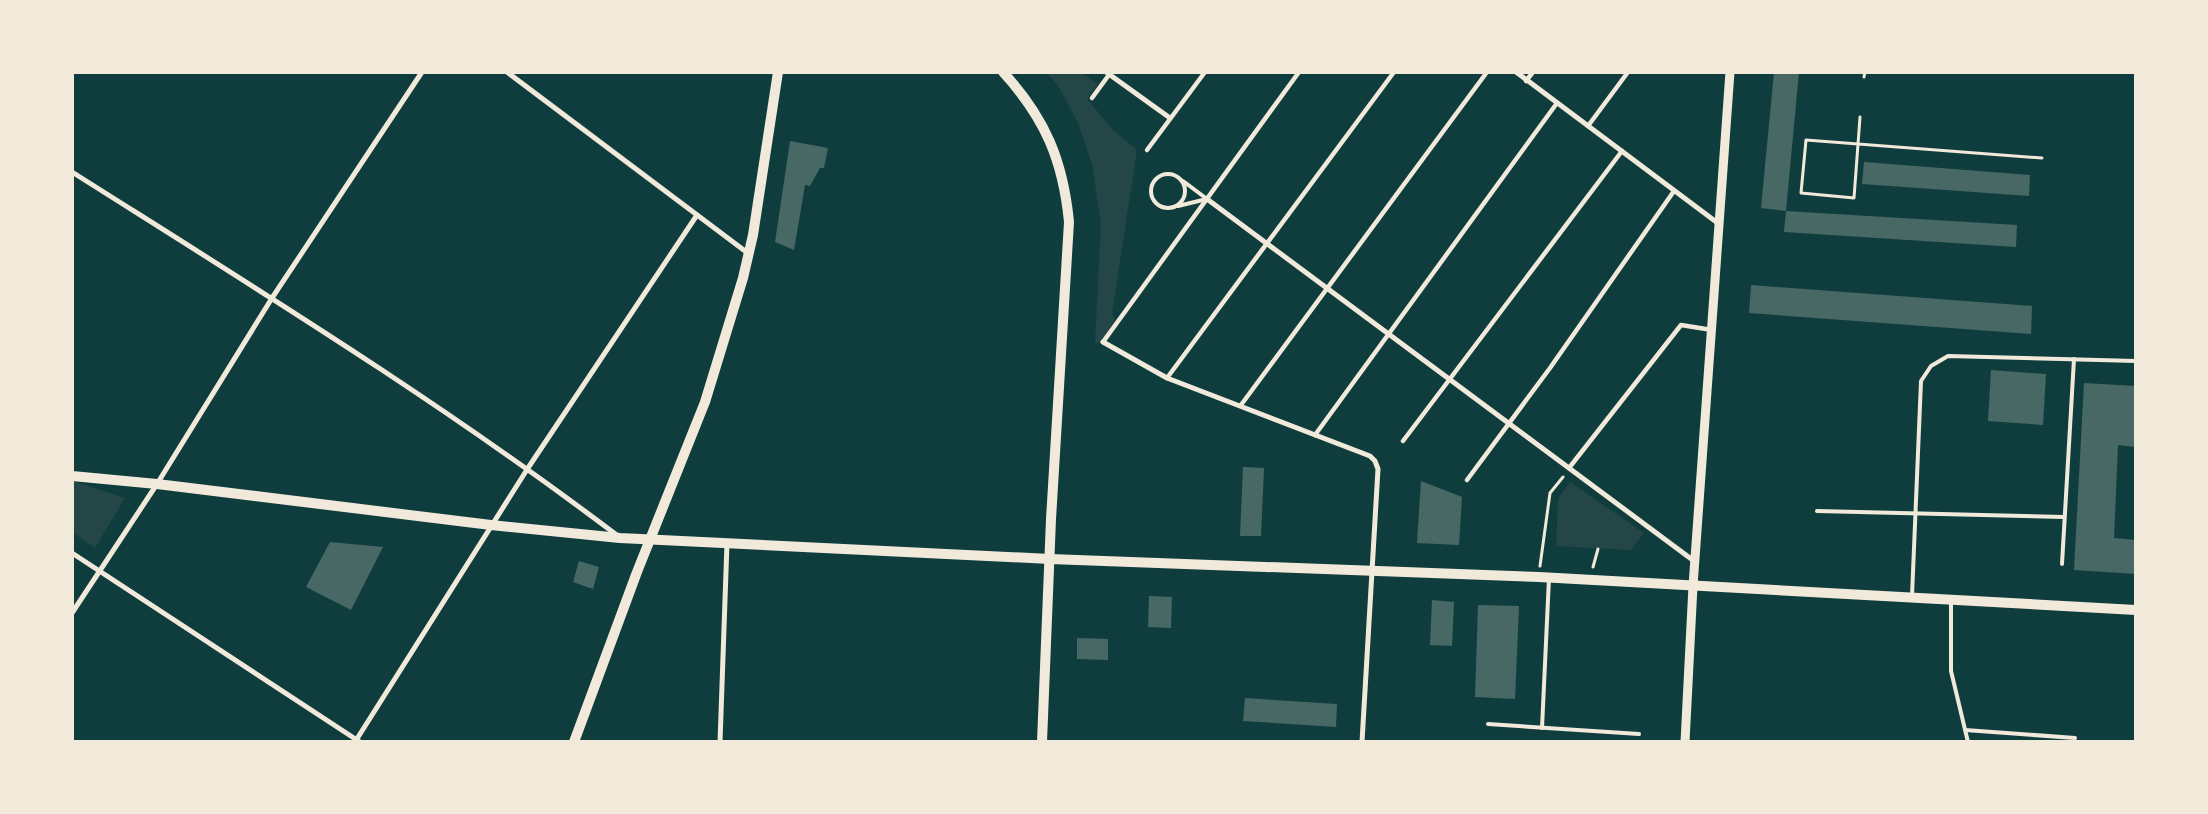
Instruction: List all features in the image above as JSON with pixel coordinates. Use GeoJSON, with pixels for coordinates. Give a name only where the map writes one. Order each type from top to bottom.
{"type":"FeatureCollection","features":[{"type":"Feature","properties":{"kind":"main road"},"geometry":{"type":"LineString","coordinates":[[574,742],[705,402],[749,254],[778,72]]}},
{"type":"Feature","properties":{"kind":"main road"},"geometry":{"type":"LineString","coordinates":[[1003,72],[1041,121],[1052,143],[1067,196],[1069,222],[1042,742]]}},
{"type":"Feature","properties":{"kind":"main road"},"geometry":{"type":"LineString","coordinates":[[72,476],[157,484],[490,526],[620,538],[1050,559],[1590,580],[1912,596],[2136,610]]}},
{"type":"Feature","properties":{"kind":"street"},"geometry":{"type":"LineString","coordinates":[[72,613],[157,484],[272,298],[422,72]]}},
{"type":"Feature","properties":{"kind":"street"},"geometry":{"type":"LineString","coordinates":[[507,72],[749,254]]}},
{"type":"Feature","properties":{"kind":"street"},"geometry":{"type":"LineString","coordinates":[[1147,150],[1205,72]]}},
{"type":"Feature","properties":{"kind":"street"},"geometry":{"type":"LineString","coordinates":[[1299,72],[1103,342],[1167,378],[1370,456],[1375,461],[1378,468],[1362,742]]}},
{"type":"Feature","properties":{"kind":"street"},"geometry":{"type":"LineString","coordinates":[[1167,378],[1394,72]]}},
{"type":"Feature","properties":{"kind":"street"},"geometry":{"type":"LineString","coordinates":[[1241,405],[1487,72]]}},
{"type":"Feature","properties":{"kind":"street"},"geometry":{"type":"LineString","coordinates":[[1516,72],[1720,224]]}},
{"type":"Feature","properties":{"kind":"street"},"geometry":{"type":"LineString","coordinates":[[1526,81],[1532,72]]}},
{"type":"Feature","properties":{"kind":"street"},"geometry":{"type":"LineString","coordinates":[[1588,126],[1628,72]]}},
{"type":"Feature","properties":{"kind":"street"},"geometry":{"type":"LineString","coordinates":[[1685,742],[1693,586],[1730,72]]}},
{"type":"Feature","properties":{"kind":"street"},"geometry":{"type":"LineString","coordinates":[[1092,98],[1109,73],[1170,118]]}},
{"type":"Feature","properties":{"kind":"street"},"geometry":{"type":"LineString","coordinates":[[1315,435],[1557,103]]}},
{"type":"Feature","properties":{"kind":"street"},"geometry":{"type":"LineString","coordinates":[[1403,441],[1622,151]]}},
{"type":"Feature","properties":{"kind":"street"},"geometry":{"type":"LineString","coordinates":[[72,172],[272,298],[528,468],[620,538]]}},
{"type":"Feature","properties":{"kind":"street"},"geometry":{"type":"LineString","coordinates":[[1468,480],[1674,190]]}},
{"type":"Feature","properties":{"kind":"street"},"geometry":{"type":"LineString","coordinates":[[1207,199],[1695,561]]}},
{"type":"Feature","properties":{"kind":"street"},"geometry":{"type":"LineString","coordinates":[[72,553],[357,741],[490,526],[697,215]]}},
{"type":"Feature","properties":{"kind":"street"},"geometry":{"type":"LineString","coordinates":[[1569,468],[1681,325],[1712,330]]}},
{"type":"Feature","properties":{"kind":"street"},"geometry":{"type":"LineString","coordinates":[[720,742],[727,542]]}},
{"type":"Feature","properties":{"kind":"lane"},"geometry":{"type":"LineString","coordinates":[[1171,175],[1177,177],[1207,199],[1168,208],[1158,205],[1152,196],[1153,184],[1160,176],[1171,175]]}},
{"type":"Feature","properties":{"kind":"lane"},"geometry":{"type":"LineString","coordinates":[[1174,207],[1182,201],[1185,190],[1177,177]]}},
{"type":"Feature","properties":{"kind":"lane"},"geometry":{"type":"LineString","coordinates":[[1912,596],[1921,381],[1931,366],[1948,356],[2136,361]]}},
{"type":"Feature","properties":{"kind":"lane"},"geometry":{"type":"LineString","coordinates":[[2062,564],[2074,359]]}},
{"type":"Feature","properties":{"kind":"lane"},"geometry":{"type":"LineString","coordinates":[[1817,511],[2064,517]]}},
{"type":"Feature","properties":{"kind":"lane"},"geometry":{"type":"LineString","coordinates":[[1542,728],[1544,578]]}},
{"type":"Feature","properties":{"kind":"lane"},"geometry":{"type":"LineString","coordinates":[[1951,599],[1951,671],[1968,742]]}},
{"type":"Feature","properties":{"kind":"lane"},"geometry":{"type":"LineString","coordinates":[[1488,724],[1638,734]]}},
{"type":"Feature","properties":{"kind":"lane"},"geometry":{"type":"LineString","coordinates":[[1965,730],[2075,738]]}},
{"type":"Feature","properties":{"kind":"path"},"geometry":{"type":"LineString","coordinates":[[1864,77],[1865,72]]}},
{"type":"Feature","properties":{"kind":"path"},"geometry":{"type":"LineString","coordinates":[[1860,117],[1858,144],[1854,198],[1801,193],[1806,140],[1858,144],[2042,158]]}},
{"type":"Feature","properties":{"kind":"path"},"geometry":{"type":"LineString","coordinates":[[1544,578],[1550,493],[1569,468]]}},
{"type":"Feature","properties":{"kind":"path"},"geometry":{"type":"LineString","coordinates":[[1590,580],[1598,548]]}},
{"type":"Feature","properties":{"kind":"shaded area"},"geometry":{"type":"Polygon","coordinates":[[[1047,73],[1082,73],[1098,84],[1087,99],[1114,131],[1137,150],[1112,314],[1115,319],[1105,340],[1095,344],[1101,224],[1092,164],[1078,123],[1059,87],[1047,73]]]}},
{"type":"Feature","properties":{"kind":"shaded area"},"geometry":{"type":"Polygon","coordinates":[[[73,481],[125,498],[95,548],[73,533],[73,481]]]}},
{"type":"Feature","properties":{"kind":"shaded area"},"geometry":{"type":"Polygon","coordinates":[[[1570,482],[1644,533],[1631,550],[1556,546],[1558,499],[1570,482]]]}},
{"type":"Feature","properties":{"kind":"building"},"geometry":{"type":"Polygon","coordinates":[[[1774,72],[1799,72],[1786,211],[1761,208],[1774,72]]]}},
{"type":"Feature","properties":{"kind":"building"},"geometry":{"type":"Polygon","coordinates":[[[790,141],[828,148],[824,168],[820,168],[810,186],[805,185],[794,250],[775,242],[790,141]]]}},
{"type":"Feature","properties":{"kind":"building"},"geometry":{"type":"Polygon","coordinates":[[[1864,162],[2030,175],[2029,196],[1862,184],[1864,162]]]}},
{"type":"Feature","properties":{"kind":"building"},"geometry":{"type":"Polygon","coordinates":[[[1786,211],[2017,225],[2016,247],[1784,232],[1786,211]]]}},
{"type":"Feature","properties":{"kind":"building"},"geometry":{"type":"Polygon","coordinates":[[[1751,285],[2032,306],[2031,334],[1749,313],[1751,285]]]}},
{"type":"Feature","properties":{"kind":"building"},"geometry":{"type":"Polygon","coordinates":[[[1991,370],[2046,374],[2043,425],[1988,421],[1991,370]]]}},
{"type":"Feature","properties":{"kind":"building"},"geometry":{"type":"Polygon","coordinates":[[[2084,383],[2136,386],[2136,447],[2118,445],[2114,538],[2136,540],[2136,574],[2074,570],[2084,383]]]}},
{"type":"Feature","properties":{"kind":"building"},"geometry":{"type":"Polygon","coordinates":[[[1243,467],[1264,468],[1261,536],[1240,536],[1243,467]]]}},
{"type":"Feature","properties":{"kind":"building"},"geometry":{"type":"Polygon","coordinates":[[[1421,481],[1462,497],[1459,545],[1417,543],[1421,481]]]}},
{"type":"Feature","properties":{"kind":"building"},"geometry":{"type":"Polygon","coordinates":[[[330,542],[383,547],[351,610],[306,587],[330,542]]]}},
{"type":"Feature","properties":{"kind":"building"},"geometry":{"type":"Polygon","coordinates":[[[579,561],[599,567],[593,589],[573,582],[579,561]]]}},
{"type":"Feature","properties":{"kind":"building"},"geometry":{"type":"Polygon","coordinates":[[[1149,596],[1172,597],[1171,628],[1148,627],[1149,596]]]}},
{"type":"Feature","properties":{"kind":"building"},"geometry":{"type":"Polygon","coordinates":[[[1432,600],[1454,602],[1452,646],[1430,645],[1432,600]]]}},
{"type":"Feature","properties":{"kind":"building"},"geometry":{"type":"Polygon","coordinates":[[[1478,605],[1519,606],[1515,699],[1475,697],[1478,605]]]}},
{"type":"Feature","properties":{"kind":"building"},"geometry":{"type":"Polygon","coordinates":[[[1077,638],[1108,639],[1108,660],[1077,659],[1077,638]]]}},
{"type":"Feature","properties":{"kind":"building"},"geometry":{"type":"Polygon","coordinates":[[[1245,698],[1337,704],[1336,727],[1243,721],[1245,698]]]}}]}
